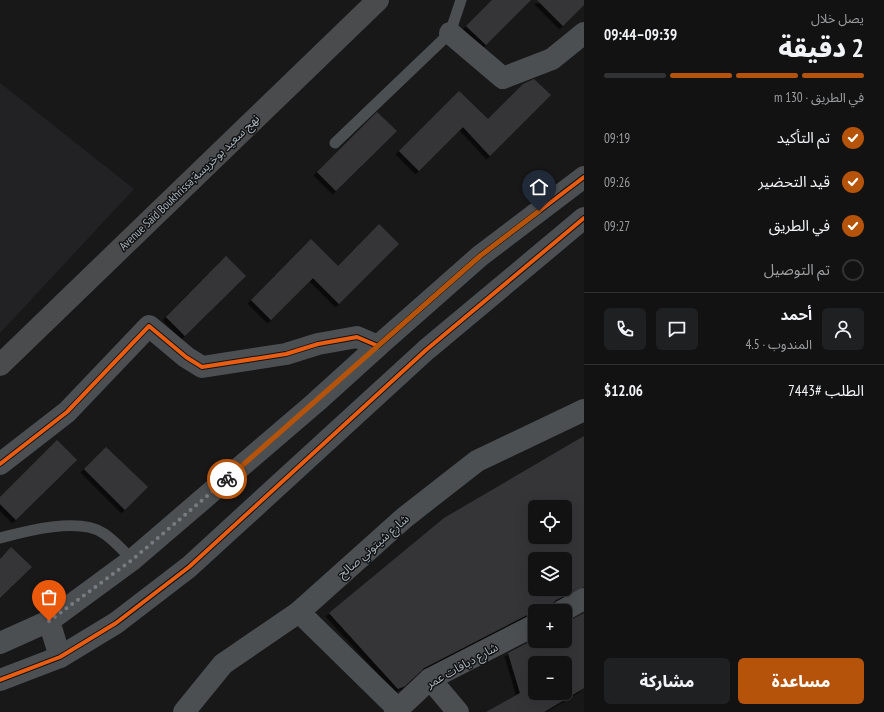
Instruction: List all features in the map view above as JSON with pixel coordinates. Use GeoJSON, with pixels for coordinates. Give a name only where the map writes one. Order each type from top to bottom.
{"type":"FeatureCollection","features":[{"type":"Feature","properties":{"kind":"main road","name":"Avenue Saïd Boukhrissa;نهج سعيد بوخريسة"},"geometry":{"type":"LineString","coordinates":[[0,365],[378,0]]}},
{"type":"Feature","properties":{"kind":"street"},"geometry":{"type":"LineString","coordinates":[[450,33],[503,78],[552,59],[584,33]]}},
{"type":"Feature","properties":{"kind":"street"},"geometry":{"type":"LineString","coordinates":[[0,643],[49,621],[132,560],[315,403],[480,256],[584,177]]}},
{"type":"Feature","properties":{"kind":"street"},"geometry":{"type":"LineString","coordinates":[[0,680],[60,657],[116,622],[189,567],[426,350],[584,218]]}},
{"type":"Feature","properties":{"kind":"street"},"geometry":{"type":"LineString","coordinates":[[0,464],[67,412],[149,326],[186,357],[202,367],[286,354],[318,344],[357,338],[378,346]]}},
{"type":"Feature","properties":{"kind":"street","name":"شارع شيتوني صالح"},"geometry":{"type":"LineString","coordinates":[[184,712],[224,664],[299,612],[404,518],[476,461],[584,410]]}},
{"type":"Feature","properties":{"kind":"street"},"geometry":{"type":"LineString","coordinates":[[572,606],[584,599]]}},
{"type":"Feature","properties":{"kind":"street"},"geometry":{"type":"LineString","coordinates":[[299,612],[396,710]]}},
{"type":"Feature","properties":{"kind":"street"},"geometry":{"type":"LineString","coordinates":[[49,621],[60,657]]}},
{"type":"Feature","properties":{"kind":"street","name":"شارع ديافات عمر"},"geometry":{"type":"LineString","coordinates":[[396,710],[430,679],[528,629]]}},
{"type":"Feature","properties":{"kind":"street"},"geometry":{"type":"LineString","coordinates":[[430,679],[458,712]]}},
{"type":"Feature","properties":{"kind":"lane"},"geometry":{"type":"LineString","coordinates":[[335,143],[450,33],[462,0]]}},
{"type":"Feature","properties":{"kind":"lane"},"geometry":{"type":"LineString","coordinates":[[0,538],[57,527],[83,526],[102,532],[132,560]]}},
{"type":"Feature","properties":{"kind":"shaded area"},"geometry":{"type":"Polygon","coordinates":[[[0,83],[134,189],[0,333],[0,83]]]}},
{"type":"Feature","properties":{"kind":"building"},"geometry":{"type":"Polygon","coordinates":[[[492,0],[531,0],[486,45],[466,26],[492,0]]]}},
{"type":"Feature","properties":{"kind":"building"},"geometry":{"type":"Polygon","coordinates":[[[537,0],[584,0],[584,5],[563,26],[537,0]]]}},
{"type":"Feature","properties":{"kind":"building"},"geometry":{"type":"Polygon","coordinates":[[[534,79],[551,95],[490,156],[463,127],[419,171],[399,151],[459,91],[488,119],[523,84],[534,79]]]}},
{"type":"Feature","properties":{"kind":"building"},"geometry":{"type":"Polygon","coordinates":[[[377,112],[397,131],[336,191],[317,172],[377,112]]]}},
{"type":"Feature","properties":{"kind":"building"},"geometry":{"type":"Polygon","coordinates":[[[379,224],[399,244],[339,304],[313,278],[271,320],[251,300],[311,239],[338,266],[379,224]]]}},
{"type":"Feature","properties":{"kind":"building"},"geometry":{"type":"Polygon","coordinates":[[[226,256],[246,276],[185,336],[166,317],[226,256]]]}},
{"type":"Feature","properties":{"kind":"building"},"geometry":{"type":"Polygon","coordinates":[[[584,436],[584,587],[572,593],[572,552],[528,552],[528,596],[565,596],[556,600],[552,604],[528,604],[528,615],[424,668],[405,686],[398,689],[329,613],[444,518],[584,436]]]}},
{"type":"Feature","properties":{"kind":"building"},"geometry":{"type":"Polygon","coordinates":[[[57,440],[77,460],[16,520],[0,504],[0,497],[57,440]]]}},
{"type":"Feature","properties":{"kind":"building"},"geometry":{"type":"Polygon","coordinates":[[[106,447],[148,487],[125,510],[84,469],[106,447]]]}},
{"type":"Feature","properties":{"kind":"building"},"geometry":{"type":"Polygon","coordinates":[[[11,547],[32,567],[0,598],[0,559],[11,547]]]}},
{"type":"Feature","properties":{"kind":"building"},"geometry":{"type":"Polygon","coordinates":[[[584,613],[584,688],[572,695],[572,656],[528,656],[528,700],[564,700],[544,712],[486,712],[520,693],[508,653],[528,643],[528,648],[572,648],[572,619],[584,613]]]}},
{"type":"Feature","properties":{"kind":"cycle path"},"geometry":{"type":"LineString","coordinates":[[0,464],[67,412],[149,326],[186,357],[202,367],[286,354],[318,344],[357,337],[378,346],[480,256],[584,177]]}},
{"type":"Feature","properties":{"kind":"cycle path"},"geometry":{"type":"LineString","coordinates":[[0,680],[60,657],[116,623],[189,567],[426,350],[584,218]]}},
{"type":"Feature","properties":{"kind":"way so far"},"geometry":{"type":"LineString","coordinates":[[49,621],[75,604],[132,560],[227,479]]}},
{"type":"Feature","properties":{"kind":"route"},"geometry":{"type":"LineString","coordinates":[[227,479],[480,256],[539,211]]}}]}
